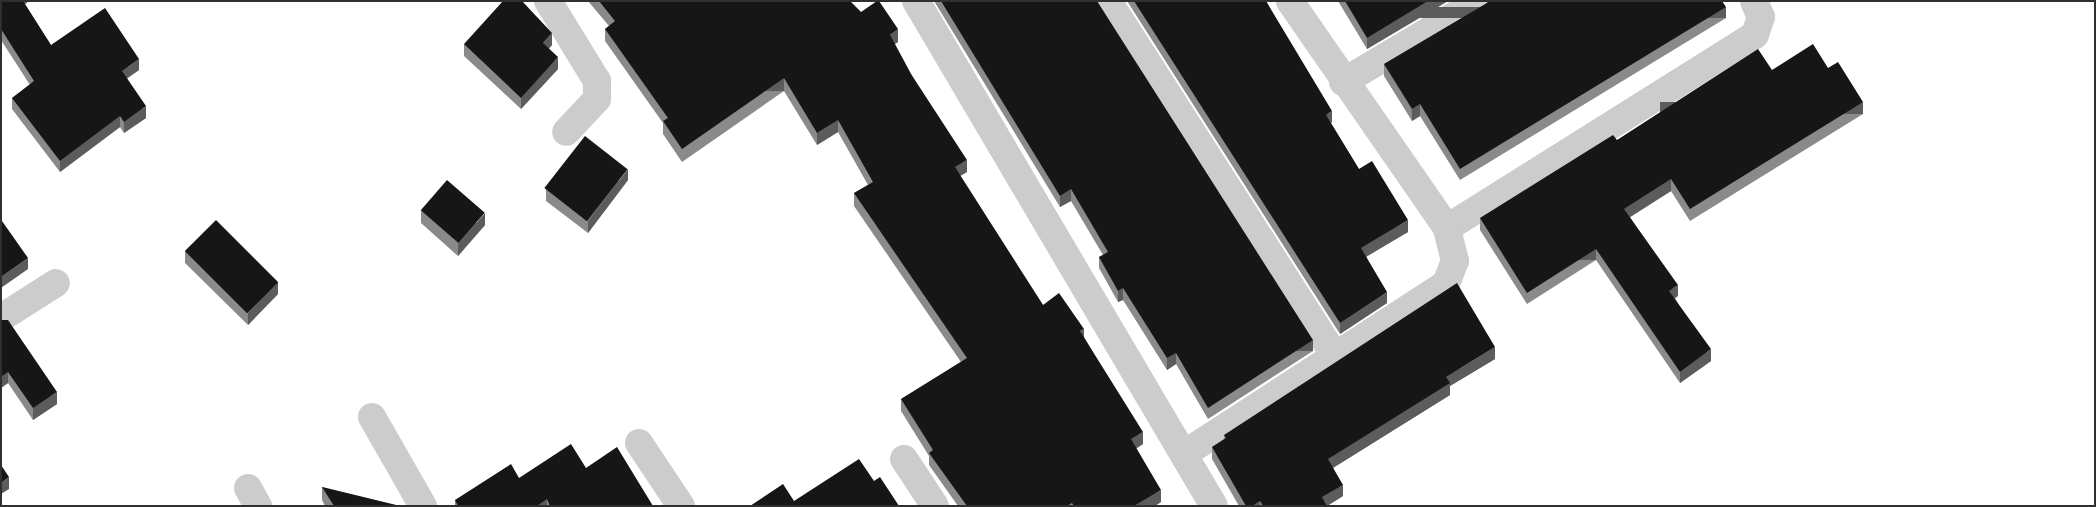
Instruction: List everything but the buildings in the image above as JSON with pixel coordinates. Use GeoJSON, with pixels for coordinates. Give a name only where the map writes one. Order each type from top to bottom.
{"type":"FeatureCollection","features":[{"type":"Feature","properties":{"kind":"street"},"geometry":{"type":"LineString","coordinates":[[548,1],[597,81],[597,99],[566,132]]}},
{"type":"Feature","properties":{"kind":"street"},"geometry":{"type":"LineString","coordinates":[[916,1],[1184,454],[1204,502]]}},
{"type":"Feature","properties":{"kind":"street"},"geometry":{"type":"LineString","coordinates":[[1108,1],[1335,356]]}},
{"type":"Feature","properties":{"kind":"street"},"geometry":{"type":"LineString","coordinates":[[1184,454],[1446,284],[1455,261],[1448,228],[1343,82],[1290,1]]}},
{"type":"Feature","properties":{"kind":"street"},"geometry":{"type":"LineString","coordinates":[[1343,82],[1479,1]]}},
{"type":"Feature","properties":{"kind":"street"},"geometry":{"type":"LineString","coordinates":[[1448,228],[1754,35],[1761,17],[1754,1]]}},
{"type":"Feature","properties":{"kind":"street"},"geometry":{"type":"LineString","coordinates":[[1,318],[56,283]]}},
{"type":"Feature","properties":{"kind":"street"},"geometry":{"type":"LineString","coordinates":[[372,417],[423,506]]}},
{"type":"Feature","properties":{"kind":"street"},"geometry":{"type":"LineString","coordinates":[[638,443],[681,506]]}},
{"type":"Feature","properties":{"kind":"street"},"geometry":{"type":"LineString","coordinates":[[904,459],[935,506]]}}]}
